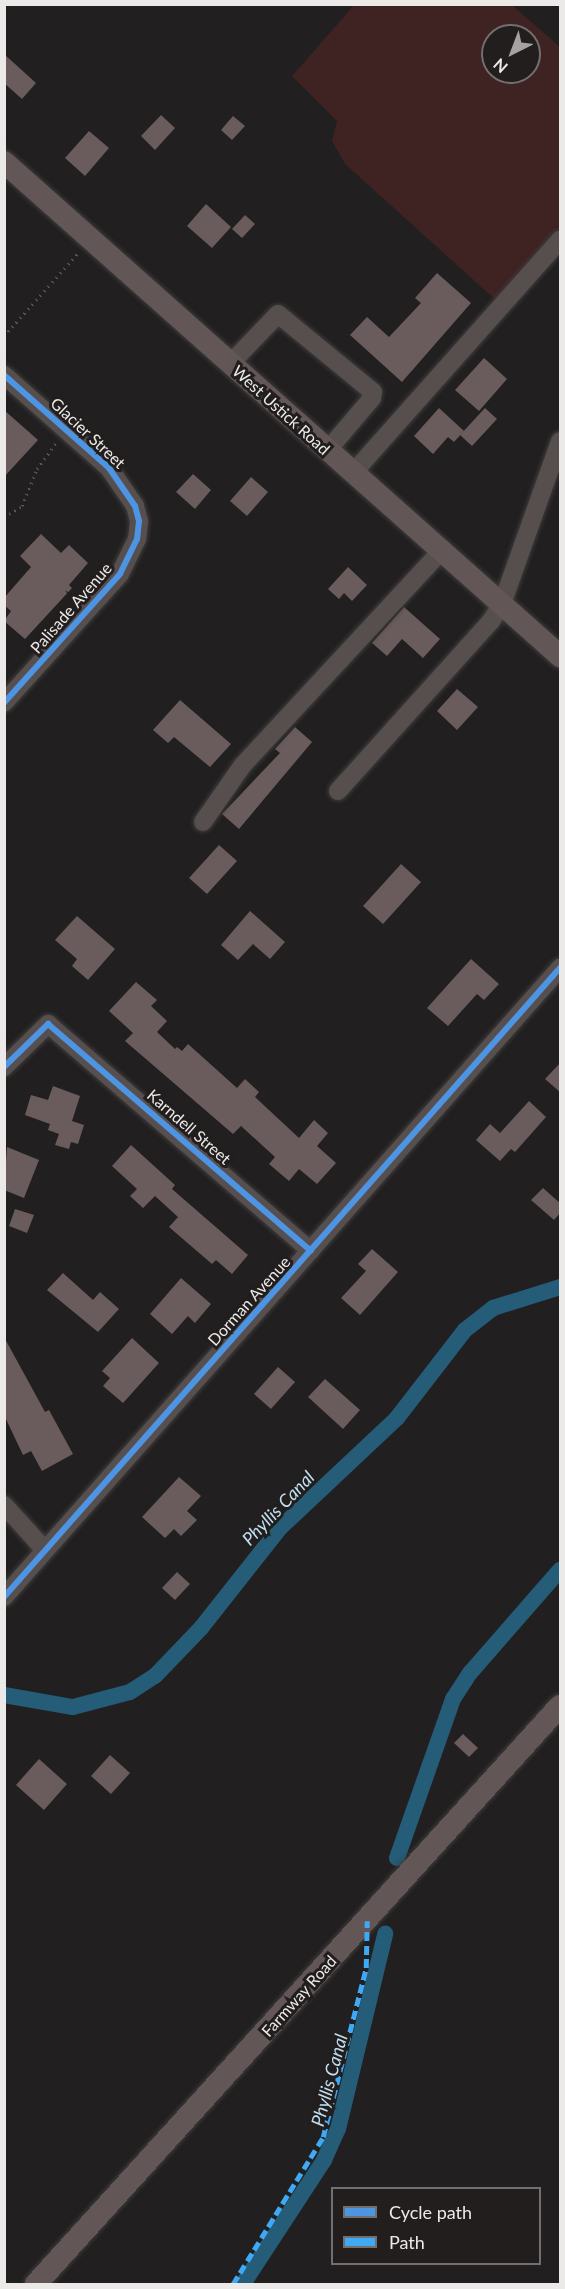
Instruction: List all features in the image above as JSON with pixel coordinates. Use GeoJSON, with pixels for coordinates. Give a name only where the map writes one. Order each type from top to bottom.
{"type":"FeatureCollection","features":[{"type":"Feature","properties":{"kind":"main road","name":"West Ustick Road"},"geometry":{"type":"LineString","coordinates":[[4,162],[561,656]]}},
{"type":"Feature","properties":{"kind":"main road","name":"Farmway Road"},"geometry":{"type":"LineString","coordinates":[[36,2284],[561,1706]]}},
{"type":"Feature","properties":{"kind":"street"},"geometry":{"type":"LineString","coordinates":[[352,473],[561,240]]}},
{"type":"Feature","properties":{"kind":"street"},"geometry":{"type":"LineString","coordinates":[[230,364],[278,314],[373,392],[372,398],[327,450]]}},
{"type":"Feature","properties":{"kind":"street","name":"Glacier Street"},"geometry":{"type":"LineString","coordinates":[[4,375],[124,486],[139,521]]}},
{"type":"Feature","properties":{"kind":"street"},"geometry":{"type":"LineString","coordinates":[[338,791],[470,647],[502,604],[561,441]]}},
{"type":"Feature","properties":{"kind":"street","name":"Palisade Avenue"},"geometry":{"type":"LineString","coordinates":[[4,703],[120,574],[137,539],[139,521]]}},
{"type":"Feature","properties":{"kind":"street"},"geometry":{"type":"LineString","coordinates":[[203,822],[242,766],[441,551]]}},
{"type":"Feature","properties":{"kind":"street","name":"Dorman Avenue"},"geometry":{"type":"LineString","coordinates":[[4,1597],[561,968]]}},
{"type":"Feature","properties":{"kind":"street","name":"Karndell Street"},"geometry":{"type":"LineString","coordinates":[[4,1067],[48,1024],[311,1251]]}},
{"type":"Feature","properties":{"kind":"street"},"geometry":{"type":"LineString","coordinates":[[4,1504],[45,1551]]}},
{"type":"Feature","properties":{"kind":"path"},"geometry":{"type":"LineString","coordinates":[[4,336],[90,240]]}},
{"type":"Feature","properties":{"kind":"path"},"geometry":{"type":"LineString","coordinates":[[4,518],[22,506],[42,460],[67,431]]}},
{"type":"Feature","properties":{"kind":"shaded area"},"geometry":{"type":"Polygon","coordinates":[[[354,5],[512,5],[534,24],[481,24],[481,84],[541,84],[541,30],[560,47],[560,234],[499,303],[345,164],[332,141],[337,121],[292,76],[354,5]]]}},
{"type":"Feature","properties":{"kind":"building"},"geometry":{"type":"Polygon","coordinates":[[[4,54],[36,83],[22,99],[4,83],[4,54]]]}},
{"type":"Feature","properties":{"kind":"building"},"geometry":{"type":"Polygon","coordinates":[[[161,115],[175,128],[155,150],[141,136],[161,115]]]}},
{"type":"Feature","properties":{"kind":"building"},"geometry":{"type":"Polygon","coordinates":[[[233,116],[245,126],[232,140],[221,130],[233,116]]]}},
{"type":"Feature","properties":{"kind":"building"},"geometry":{"type":"Polygon","coordinates":[[[89,131],[109,148],[85,176],[65,158],[89,131]]]}},
{"type":"Feature","properties":{"kind":"building"},"geometry":{"type":"Polygon","coordinates":[[[206,204],[231,227],[212,248],[187,226],[206,204]]]}},
{"type":"Feature","properties":{"kind":"building"},"geometry":{"type":"Polygon","coordinates":[[[245,215],[255,224],[242,238],[232,229],[245,215]]]}},
{"type":"Feature","properties":{"kind":"building"},"geometry":{"type":"Polygon","coordinates":[[[437,273],[471,303],[402,382],[350,335],[367,317],[389,337],[421,303],[415,298],[437,273]]]}},
{"type":"Feature","properties":{"kind":"building"},"geometry":{"type":"Polygon","coordinates":[[[484,358],[507,379],[479,411],[455,390],[484,358]]]}},
{"type":"Feature","properties":{"kind":"building"},"geometry":{"type":"Polygon","coordinates":[[[439,408],[464,431],[454,442],[448,437],[433,454],[414,436],[439,408]]]}},
{"type":"Feature","properties":{"kind":"building"},"geometry":{"type":"Polygon","coordinates":[[[485,408],[497,419],[472,446],[460,435],[485,408]]]}},
{"type":"Feature","properties":{"kind":"building"},"geometry":{"type":"Polygon","coordinates":[[[4,410],[38,440],[4,477],[4,410]]]}},
{"type":"Feature","properties":{"kind":"building"},"geometry":{"type":"Polygon","coordinates":[[[193,474],[211,490],[195,509],[176,492],[193,474]]]}},
{"type":"Feature","properties":{"kind":"building"},"geometry":{"type":"Polygon","coordinates":[[[251,477],[268,492],[247,516],[230,501],[251,477]]]}},
{"type":"Feature","properties":{"kind":"building"},"geometry":{"type":"Polygon","coordinates":[[[41,534],[61,553],[69,545],[88,563],[69,585],[72,588],[25,639],[4,621],[11,611],[4,605],[4,598],[31,567],[20,556],[41,534]]]}},
{"type":"Feature","properties":{"kind":"building"},"geometry":{"type":"Polygon","coordinates":[[[348,567],[367,585],[352,601],[344,593],[339,599],[328,589],[348,567]]]}},
{"type":"Feature","properties":{"kind":"building"},"geometry":{"type":"Polygon","coordinates":[[[404,607],[440,639],[423,658],[402,639],[387,656],[372,643],[404,607]]]}},
{"type":"Feature","properties":{"kind":"building"},"geometry":{"type":"Polygon","coordinates":[[[457,689],[478,707],[457,730],[437,711],[457,689]]]}},
{"type":"Feature","properties":{"kind":"building"},"geometry":{"type":"Polygon","coordinates":[[[180,700],[231,744],[210,767],[174,737],[168,743],[153,730],[180,700]]]}},
{"type":"Feature","properties":{"kind":"building"},"geometry":{"type":"Polygon","coordinates":[[[295,727],[312,742],[239,829],[222,814],[280,753],[275,749],[295,727]]]}},
{"type":"Feature","properties":{"kind":"building"},"geometry":{"type":"Polygon","coordinates":[[[219,845],[237,861],[207,894],[189,878],[219,845]]]}},
{"type":"Feature","properties":{"kind":"building"},"geometry":{"type":"Polygon","coordinates":[[[401,864],[421,882],[383,924],[363,906],[401,864]]]}},
{"type":"Feature","properties":{"kind":"building"},"geometry":{"type":"Polygon","coordinates":[[[250,911],[285,942],[270,959],[253,944],[238,960],[221,945],[250,911]]]}},
{"type":"Feature","properties":{"kind":"building"},"geometry":{"type":"Polygon","coordinates":[[[77,916],[115,949],[88,980],[72,966],[77,959],[55,940],[77,916]]]}},
{"type":"Feature","properties":{"kind":"building"},"geometry":{"type":"Polygon","coordinates":[[[471,959],[499,984],[484,1000],[477,994],[448,1026],[427,1008],[471,959]]]}},
{"type":"Feature","properties":{"kind":"building"},"geometry":{"type":"Polygon","coordinates":[[[136,982],[157,1000],[151,1006],[167,1021],[157,1032],[175,1049],[177,1047],[182,1051],[188,1044],[237,1088],[245,1079],[259,1092],[255,1097],[299,1138],[314,1120],[328,1133],[317,1146],[336,1163],[317,1184],[299,1169],[289,1181],[269,1164],[275,1157],[241,1126],[233,1134],[125,1041],[133,1033],[109,1011],[136,982]]]}},
{"type":"Feature","properties":{"kind":"building"},"geometry":{"type":"Polygon","coordinates":[[[561,1062],[561,1093],[545,1079],[561,1062]]]}},
{"type":"Feature","properties":{"kind":"building"},"geometry":{"type":"Polygon","coordinates":[[[53,1086],[80,1096],[72,1121],[84,1125],[78,1144],[71,1142],[69,1149],[55,1145],[59,1134],[48,1130],[50,1124],[25,1115],[31,1095],[48,1100],[53,1086]]]}},
{"type":"Feature","properties":{"kind":"building"},"geometry":{"type":"Polygon","coordinates":[[[529,1101],[546,1117],[515,1152],[511,1149],[500,1161],[476,1140],[490,1124],[500,1133],[529,1101]]]}},
{"type":"Feature","properties":{"kind":"building"},"geometry":{"type":"Polygon","coordinates":[[[131,1145],[175,1185],[172,1189],[248,1255],[232,1274],[216,1260],[212,1264],[169,1227],[178,1217],[155,1196],[143,1208],[130,1196],[137,1189],[112,1166],[131,1145]]]}},
{"type":"Feature","properties":{"kind":"building"},"geometry":{"type":"Polygon","coordinates":[[[7,1147],[39,1160],[24,1198],[4,1190],[7,1147]]]}},
{"type":"Feature","properties":{"kind":"building"},"geometry":{"type":"Polygon","coordinates":[[[543,1188],[561,1204],[561,1212],[554,1220],[531,1200],[543,1188]]]}},
{"type":"Feature","properties":{"kind":"building"},"geometry":{"type":"Polygon","coordinates":[[[15,1209],[34,1215],[27,1233],[9,1226],[15,1209]]]}},
{"type":"Feature","properties":{"kind":"building"},"geometry":{"type":"Polygon","coordinates":[[[372,1249],[398,1272],[360,1315],[341,1298],[366,1271],[358,1264],[372,1249]]]}},
{"type":"Feature","properties":{"kind":"building"},"geometry":{"type":"Polygon","coordinates":[[[63,1273],[93,1300],[100,1292],[119,1309],[98,1332],[47,1290],[63,1273]]]}},
{"type":"Feature","properties":{"kind":"building"},"geometry":{"type":"Polygon","coordinates":[[[181,1278],[211,1304],[195,1323],[188,1316],[172,1334],[150,1314],[181,1278]]]}},
{"type":"Feature","properties":{"kind":"building"},"geometry":{"type":"Polygon","coordinates":[[[4,1337],[45,1412],[49,1410],[73,1454],[42,1471],[31,1451],[23,1455],[4,1415],[4,1337]]]}},
{"type":"Feature","properties":{"kind":"building"},"geometry":{"type":"Polygon","coordinates":[[[132,1338],[159,1363],[123,1403],[103,1386],[110,1378],[102,1371],[132,1338]]]}},
{"type":"Feature","properties":{"kind":"building"},"geometry":{"type":"Polygon","coordinates":[[[278,1367],[295,1382],[271,1409],[254,1394],[278,1367]]]}},
{"type":"Feature","properties":{"kind":"building"},"geometry":{"type":"Polygon","coordinates":[[[325,1379],[360,1410],[343,1429],[308,1397],[325,1379]]]}},
{"type":"Feature","properties":{"kind":"building"},"geometry":{"type":"Polygon","coordinates":[[[179,1477],[201,1496],[187,1511],[197,1520],[181,1536],[174,1529],[165,1538],[142,1517],[179,1477]]]}},
{"type":"Feature","properties":{"kind":"building"},"geometry":{"type":"Polygon","coordinates":[[[177,1572],[190,1584],[175,1600],[162,1588],[177,1572]]]}},
{"type":"Feature","properties":{"kind":"building"},"geometry":{"type":"Polygon","coordinates":[[[463,1734],[478,1748],[469,1757],[454,1743],[463,1734]]]}},
{"type":"Feature","properties":{"kind":"building"},"geometry":{"type":"Polygon","coordinates":[[[110,1755],[130,1773],[111,1794],[91,1776],[110,1755]]]}},
{"type":"Feature","properties":{"kind":"building"},"geometry":{"type":"Polygon","coordinates":[[[39,1759],[67,1784],[44,1810],[16,1785],[39,1759]]]}},
{"type":"Feature","properties":{"kind":"waterway","name":"Phyllis Canal"},"geometry":{"type":"LineString","coordinates":[[4,1695],[73,1707],[130,1692],[155,1676],[201,1628],[280,1528],[397,1418],[465,1330],[493,1308],[560,1287]]}},
{"type":"Feature","properties":{"kind":"waterway","name":"Phyllis Canal"},"geometry":{"type":"LineString","coordinates":[[397,1858],[453,1699],[470,1673],[560,1570]]}},
{"type":"Feature","properties":{"kind":"waterway","name":"Phyllis Canal"},"geometry":{"type":"LineString","coordinates":[[243,2284],[324,2160],[338,2129],[385,1934]]}},
{"type":"Feature","properties":{"kind":"marked path"},"geometry":{"type":"LineString","coordinates":[[233,2284],[323,2137],[366,1968],[367,1921]]}},
{"type":"Feature","properties":{"kind":"cycle path"},"geometry":{"type":"LineString","coordinates":[[4,375],[109,468],[135,506],[139,521],[137,539],[120,574],[4,703]]}},
{"type":"Feature","properties":{"kind":"cycle path"},"geometry":{"type":"LineString","coordinates":[[4,1597],[560,968]]}},
{"type":"Feature","properties":{"kind":"cycle path"},"geometry":{"type":"LineString","coordinates":[[4,1067],[48,1024],[311,1251]]}}]}
